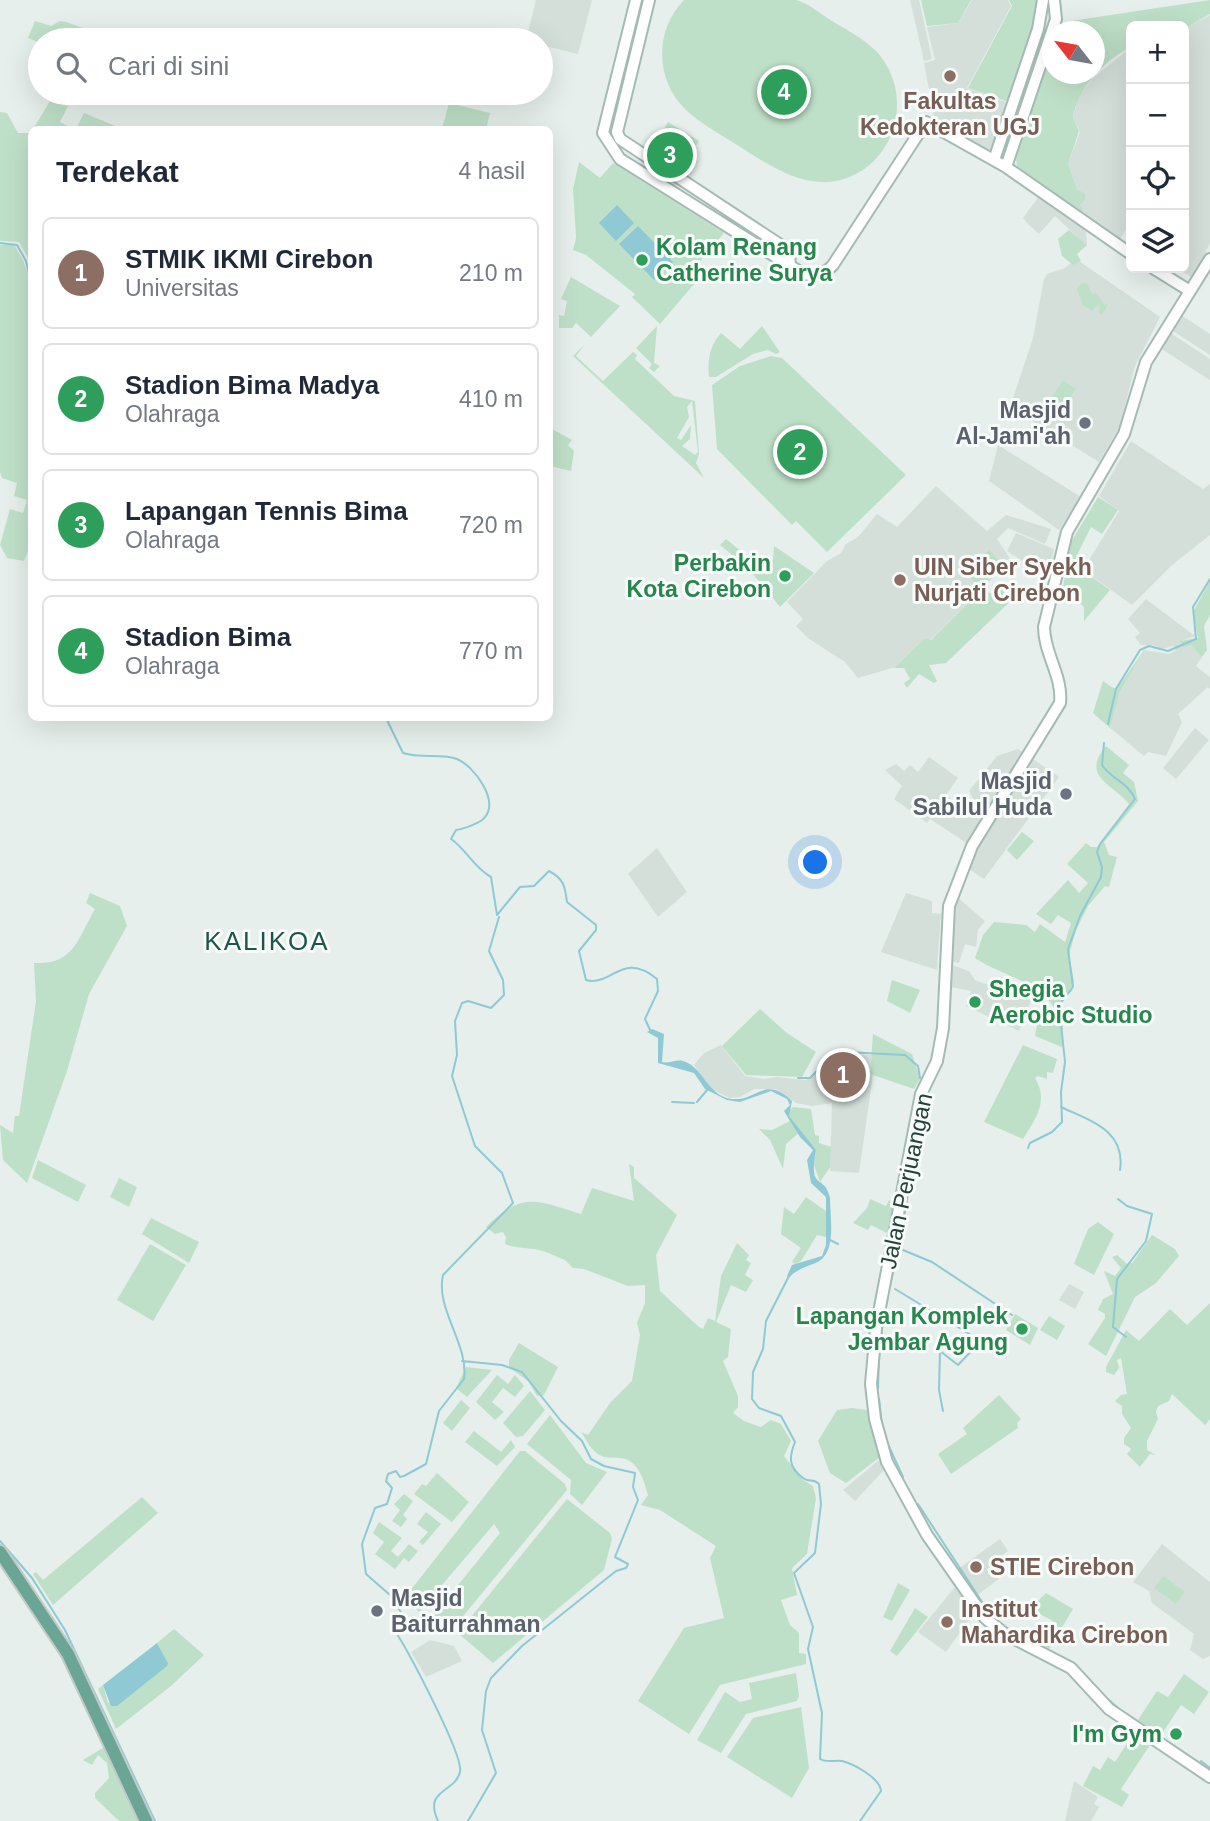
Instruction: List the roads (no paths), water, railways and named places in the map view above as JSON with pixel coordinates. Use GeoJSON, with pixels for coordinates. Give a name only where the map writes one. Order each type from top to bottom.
{"type":"FeatureCollection","features":[{"type":"Feature","properties":{"kind":"main road"},"geometry":{"type":"LineString","coordinates":[[0,1552],[68,1654],[146,1821]]}},
{"type":"Feature","properties":{"kind":"street"},"geometry":{"type":"LineString","coordinates":[[636,0],[603,133],[609,146],[620,159],[810,276],[828,270],[858,229],[926,122],[1006,167],[1126,251]]}},
{"type":"Feature","properties":{"kind":"street"},"geometry":{"type":"LineString","coordinates":[[649,0],[617,132],[620,139],[787,261]]}},
{"type":"Feature","properties":{"kind":"street"},"geometry":{"type":"LineString","coordinates":[[994,160],[1038,29],[1043,0]]}},
{"type":"Feature","properties":{"kind":"street"},"geometry":{"type":"LineString","coordinates":[[1006,167],[1056,19],[1054,0]]}},
{"type":"Feature","properties":{"kind":"street","name":"Jalan Perjuangan"},"geometry":{"type":"LineString","coordinates":[[1210,258],[1146,362],[1124,434],[1067,532],[1044,627],[1060,687],[1060,703],[972,846],[953,891],[947,928],[943,1028],[937,1061],[921,1094],[879,1311],[871,1384],[878,1438],[888,1463],[926,1535],[985,1618],[1005,1634],[1071,1668],[1109,1709],[1210,1777]]}},
{"type":"Feature","properties":{"kind":"street"},"geometry":{"type":"LineString","coordinates":[[1161,273],[1190,291]]}},
{"type":"Feature","properties":{"kind":"water"},"geometry":{"type":"Polygon","coordinates":[[[617,205],[634,223],[616,241],[599,223],[617,205]]]}},
{"type":"Feature","properties":{"kind":"water"},"geometry":{"type":"Polygon","coordinates":[[[638,226],[673,262],[654,280],[619,244],[638,226]]]}},
{"type":"Feature","properties":{"kind":"water"},"geometry":{"type":"Polygon","coordinates":[[[652,1029],[664,1034],[662,1062],[680,1061],[690,1064],[724,1097],[741,1099],[768,1089],[792,1101],[789,1116],[816,1150],[815,1177],[827,1190],[830,1198],[831,1236],[821,1260],[797,1271],[789,1278],[787,1276],[792,1265],[822,1256],[826,1245],[826,1197],[811,1183],[807,1160],[813,1150],[800,1137],[784,1111],[790,1105],[787,1099],[771,1091],[740,1102],[727,1100],[705,1089],[694,1073],[658,1063],[658,1038],[647,1032],[652,1029]]]}},
{"type":"Feature","properties":{"kind":"water"},"geometry":{"type":"Polygon","coordinates":[[[157,1643],[168,1663],[167,1666],[117,1706],[111,1706],[103,1685],[157,1643]]]}},
{"type":"Feature","properties":{"kind":"waterway"},"geometry":{"type":"LineString","coordinates":[[0,243],[17,245],[28,270]]}},
{"type":"Feature","properties":{"kind":"waterway"},"geometry":{"type":"LineString","coordinates":[[1108,724],[1116,689],[1140,650],[1149,646],[1168,651],[1196,639],[1193,607],[1210,579]]}},
{"type":"Feature","properties":{"kind":"waterway"},"geometry":{"type":"LineString","coordinates":[[387,721],[403,753],[457,759],[471,769],[483,784],[489,802],[485,817],[456,830],[451,839],[491,877],[497,915],[520,887],[534,886],[549,871],[558,877],[563,884],[567,902],[596,925],[596,930],[579,951],[586,980],[603,979],[626,968],[645,971],[657,979],[658,991],[645,1019],[650,1030]]}},
{"type":"Feature","properties":{"kind":"waterway"},"geometry":{"type":"LineString","coordinates":[[1028,1148],[1030,1143],[1052,1132],[1062,1122],[1061,1092],[1065,1062],[1059,1005],[1073,987],[1068,949],[1080,916],[1101,877],[1102,867],[1097,852],[1100,844],[1135,799],[1129,789],[1102,765],[1104,743]]}},
{"type":"Feature","properties":{"kind":"waterway"},"geometry":{"type":"LineString","coordinates":[[438,1821],[434,1803],[457,1779],[460,1772],[459,1762],[435,1704],[397,1634],[402,1614],[390,1595],[366,1574],[362,1544],[375,1508],[387,1504],[392,1488],[386,1481],[388,1474],[396,1471],[400,1477],[404,1476],[426,1464],[439,1411],[464,1379],[462,1353],[444,1301],[443,1275],[513,1203],[502,1173],[475,1146],[452,1076],[457,1055],[455,1021],[462,1003],[468,1001],[491,1008],[504,995],[503,980],[489,951],[499,917]]}},
{"type":"Feature","properties":{"kind":"waterway"},"geometry":{"type":"LineString","coordinates":[[798,1078],[810,1078],[833,1054],[845,1052],[905,1055],[918,1066],[920,1078]]}},
{"type":"Feature","properties":{"kind":"waterway"},"geometry":{"type":"LineString","coordinates":[[697,1102],[707,1090]]}},
{"type":"Feature","properties":{"kind":"waterway"},"geometry":{"type":"LineString","coordinates":[[672,1102],[694,1103]]}},
{"type":"Feature","properties":{"kind":"waterway"},"geometry":{"type":"LineString","coordinates":[[1061,1107],[1094,1123],[1112,1136],[1120,1156],[1120,1170]]}},
{"type":"Feature","properties":{"kind":"waterway"},"geometry":{"type":"LineString","coordinates":[[915,1160],[920,1132]]}},
{"type":"Feature","properties":{"kind":"waterway"},"geometry":{"type":"LineString","coordinates":[[912,1174],[913,1169]]}},
{"type":"Feature","properties":{"kind":"waterway"},"geometry":{"type":"LineString","coordinates":[[909,1193],[911,1181]]}},
{"type":"Feature","properties":{"kind":"waterway"},"geometry":{"type":"LineString","coordinates":[[1118,1199],[1127,1206],[1152,1214],[1146,1241],[1117,1279],[1113,1327],[1126,1337]]}},
{"type":"Feature","properties":{"kind":"waterway"},"geometry":{"type":"LineString","coordinates":[[904,1216],[907,1202]]}},
{"type":"Feature","properties":{"kind":"waterway"},"geometry":{"type":"LineString","coordinates":[[830,1240],[838,1244]]}},
{"type":"Feature","properties":{"kind":"waterway"},"geometry":{"type":"LineString","coordinates":[[898,1248],[932,1262],[1012,1315]]}},
{"type":"Feature","properties":{"kind":"waterway"},"geometry":{"type":"LineString","coordinates":[[890,1286],[895,1263]]}},
{"type":"Feature","properties":{"kind":"waterway"},"geometry":{"type":"LineString","coordinates":[[789,1276],[766,1321],[763,1349],[753,1372],[752,1399],[759,1408],[781,1416],[795,1442],[791,1457],[792,1466],[805,1479],[819,1484],[821,1504],[815,1553],[794,1573],[813,1627],[808,1649],[822,1713],[820,1759],[842,1761],[859,1768],[880,1786],[881,1791],[860,1821]]}},
{"type":"Feature","properties":{"kind":"waterway"},"geometry":{"type":"LineString","coordinates":[[895,1289],[981,1341],[958,1365],[940,1351],[939,1390],[943,1411]]}},
{"type":"Feature","properties":{"kind":"waterway"},"geometry":{"type":"LineString","coordinates":[[884,1313],[888,1297]]}},
{"type":"Feature","properties":{"kind":"waterway"},"geometry":{"type":"LineString","coordinates":[[880,1349],[883,1319]]}},
{"type":"Feature","properties":{"kind":"waterway"},"geometry":{"type":"LineString","coordinates":[[878,1388],[879,1358]]}},
{"type":"Feature","properties":{"kind":"waterway"},"geometry":{"type":"LineString","coordinates":[[462,1361],[502,1365],[522,1372],[561,1421],[582,1441],[591,1459],[604,1466],[635,1473],[633,1487],[638,1500],[615,1557],[628,1564],[626,1568],[616,1571],[522,1646],[491,1678],[486,1691],[482,1730],[496,1773],[468,1821]]}},
{"type":"Feature","properties":{"kind":"waterway"},"geometry":{"type":"LineString","coordinates":[[879,1399],[882,1425]]}},
{"type":"Feature","properties":{"kind":"waterway"},"geometry":{"type":"LineString","coordinates":[[886,1440],[903,1477]]}},
{"type":"Feature","properties":{"kind":"waterway"},"geometry":{"type":"LineString","coordinates":[[918,1504],[986,1608]]}},
{"type":"Feature","properties":{"kind":"waterway"},"geometry":{"type":"LineString","coordinates":[[0,1541],[32,1578],[65,1630],[155,1821]]}},
{"type":"Feature","properties":{"kind":"waterway"},"geometry":{"type":"LineString","coordinates":[[1003,1626],[1014,1632]]}},
{"type":"Feature","properties":{"kind":"waterway"},"geometry":{"type":"LineString","coordinates":[[1109,1700],[1118,1708]]}},
{"type":"Feature","properties":{"kind":"waterway"},"geometry":{"type":"LineString","coordinates":[[1155,1732],[1160,1735]]}},
{"type":"Feature","properties":{"kind":"waterway"},"geometry":{"type":"LineString","coordinates":[[1201,1761],[1210,1768]]}},
{"type":"Feature","properties":{"kind":"place","name":"Fakultas Kedokteran UGJ"},"geometry":{"type":"Point","coordinates":[950,76]}},
{"type":"Feature","properties":{"kind":"place","name":"Stadion Bima"},"geometry":{"type":"Point","coordinates":[784,92]}},
{"type":"Feature","properties":{"kind":"place","name":"Lapangan Tennis Bima"},"geometry":{"type":"Point","coordinates":[670,155]}},
{"type":"Feature","properties":{"kind":"place","name":"Kolam Renang Catherine Surya"},"geometry":{"type":"Point","coordinates":[642,260]}},
{"type":"Feature","properties":{"kind":"place","name":"Masjid Al-Jami'ah"},"geometry":{"type":"Point","coordinates":[1085,423]}},
{"type":"Feature","properties":{"kind":"place","name":"Stadion Bima Madya"},"geometry":{"type":"Point","coordinates":[800,452]}},
{"type":"Feature","properties":{"kind":"place","name":"Perbakin Kota Cirebon"},"geometry":{"type":"Point","coordinates":[785,576]}},
{"type":"Feature","properties":{"kind":"place","name":"UIN Siber Syekh Nurjati Cirebon"},"geometry":{"type":"Point","coordinates":[900,580]}},
{"type":"Feature","properties":{"kind":"place","name":"Masjid Sabilul Huda"},"geometry":{"type":"Point","coordinates":[1066,794]}},
{"type":"Feature","properties":{"kind":"place","name":"Shegia Aerobic Studio"},"geometry":{"type":"Point","coordinates":[975,1002]}},
{"type":"Feature","properties":{"kind":"place","name":"STMIK IKMI Cirebon"},"geometry":{"type":"Point","coordinates":[843,1075]}},
{"type":"Feature","properties":{"kind":"place","name":"Lapangan Komplek Jembar Agung"},"geometry":{"type":"Point","coordinates":[1022,1329]}},
{"type":"Feature","properties":{"kind":"place","name":"STIE Cirebon"},"geometry":{"type":"Point","coordinates":[976,1567]}},
{"type":"Feature","properties":{"kind":"place","name":"Masjid Baiturrahman"},"geometry":{"type":"Point","coordinates":[377,1611]}},
{"type":"Feature","properties":{"kind":"place","name":"Institut Mahardika Cirebon"},"geometry":{"type":"Point","coordinates":[947,1622]}},
{"type":"Feature","properties":{"kind":"place","name":"I'm Gym"},"geometry":{"type":"Point","coordinates":[1176,1734]}},
{"type":"Feature","properties":{"kind":"district","name":"KALIKOA"},"geometry":{"type":"Point","coordinates":[267,941]}}]}
